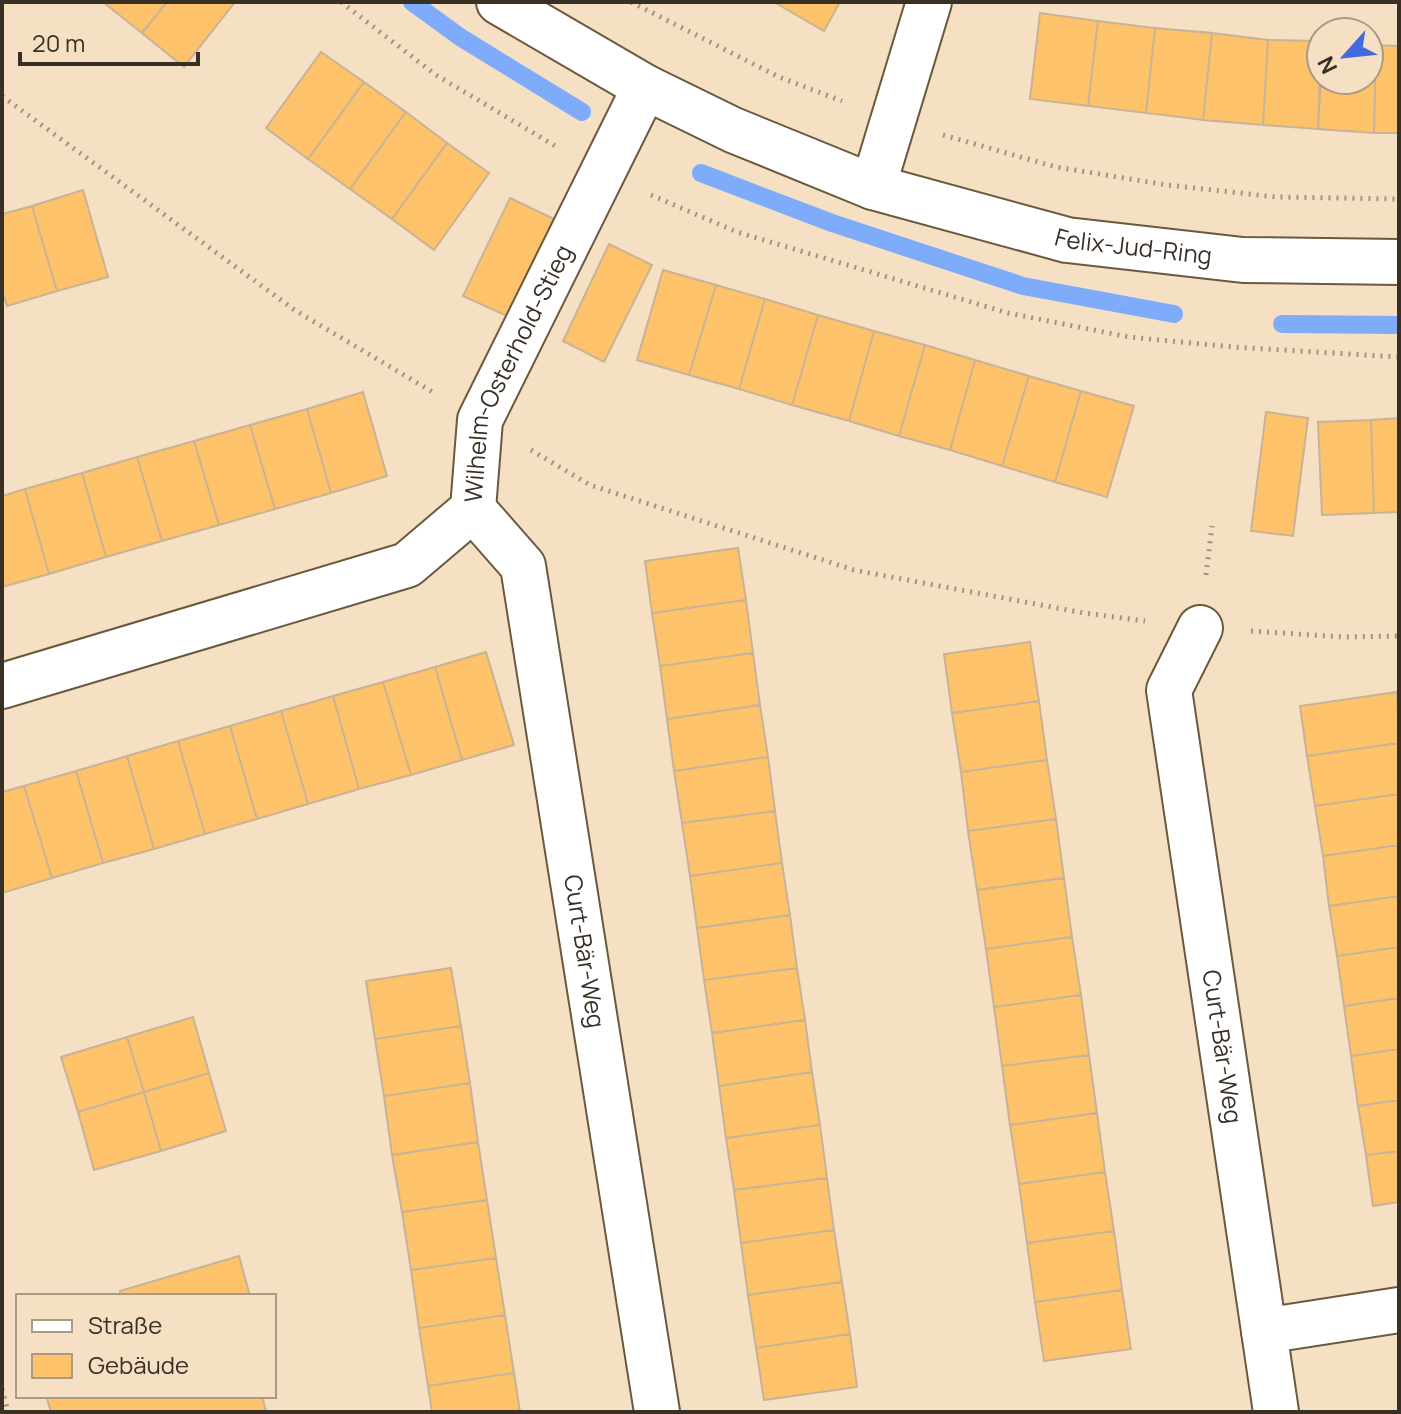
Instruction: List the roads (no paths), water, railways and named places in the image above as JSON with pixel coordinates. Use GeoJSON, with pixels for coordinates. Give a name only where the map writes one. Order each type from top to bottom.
{"type":"FeatureCollection","features":[{"type":"Feature","properties":{"kind":"street","name":"Felix-Jud-Ring"},"geometry":{"type":"LineString","coordinates":[[499,2],[645,87],[733,130],[873,187],[1067,240],[1243,260],[1399,262]]}},
{"type":"Feature","properties":{"kind":"street"},"geometry":{"type":"LineString","coordinates":[[873,187],[929,2]]}},
{"type":"Feature","properties":{"kind":"street","name":"Wilhelm-Osterhold-Stieg"},"geometry":{"type":"LineString","coordinates":[[2,686],[407,565],[473,509],[480,420],[645,87]]}},
{"type":"Feature","properties":{"kind":"street","name":"Curt-Bär-Weg"},"geometry":{"type":"LineString","coordinates":[[473,509],[523,566],[657,1412]]}},
{"type":"Feature","properties":{"kind":"street","name":"Curt-Bär-Weg"},"geometry":{"type":"LineString","coordinates":[[1200,628],[1169,690],[1276,1412]]}},
{"type":"Feature","properties":{"kind":"street"},"geometry":{"type":"LineString","coordinates":[[1264,1331],[1399,1310]]}},
{"type":"Feature","properties":{"kind":"waterway"},"geometry":{"type":"LineString","coordinates":[[412,2],[460,37],[582,112]]}},
{"type":"Feature","properties":{"kind":"waterway"},"geometry":{"type":"LineString","coordinates":[[701,173],[832,223],[1023,286],[1174,314]]}},
{"type":"Feature","properties":{"kind":"waterway"},"geometry":{"type":"LineString","coordinates":[[1282,324],[1399,325]]}}]}
